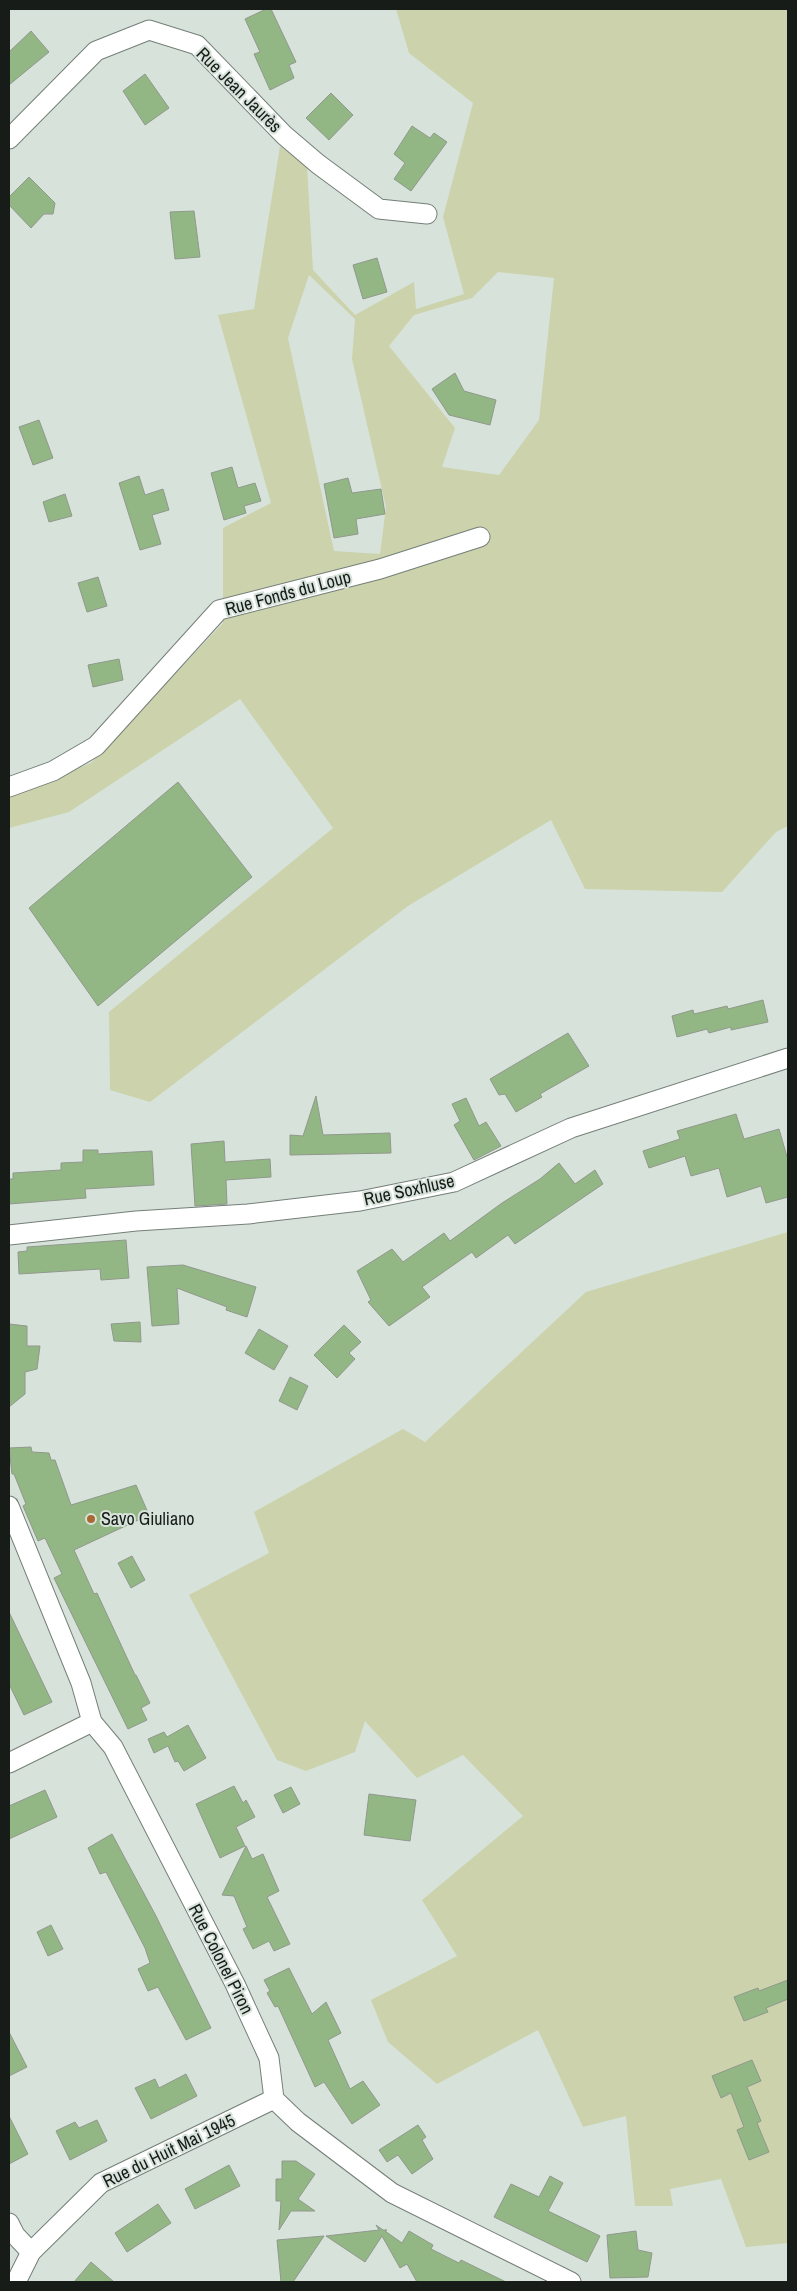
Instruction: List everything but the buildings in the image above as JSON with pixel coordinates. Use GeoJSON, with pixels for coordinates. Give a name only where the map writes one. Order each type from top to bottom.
{"type":"FeatureCollection","features":[{"type":"Feature","properties":{"kind":"street","name":"Rue Jean Jaurès"},"geometry":{"type":"LineString","coordinates":[[9,139],[96,51],[149,30],[197,45],[284,135],[318,164],[379,209],[427,214]]}},
{"type":"Feature","properties":{"kind":"street","name":"Rue Fonds du Loup"},"geometry":{"type":"LineString","coordinates":[[9,787],[54,771],[96,746],[219,610],[380,568],[480,537]]}},
{"type":"Feature","properties":{"kind":"street","name":"Rue Soxhluse"},"geometry":{"type":"LineString","coordinates":[[9,1235],[136,1221],[248,1214],[360,1201],[454,1182],[570,1128],[788,1058]]}},
{"type":"Feature","properties":{"kind":"street","name":"Rue Colonel Piron"},"geometry":{"type":"LineString","coordinates":[[9,1506],[81,1682],[92,1722],[113,1747],[235,1984],[269,2058],[274,2099]]}},
{"type":"Feature","properties":{"kind":"street"},"geometry":{"type":"LineString","coordinates":[[9,1763],[92,1722]]}},
{"type":"Feature","properties":{"kind":"street"},"geometry":{"type":"LineString","coordinates":[[274,2099],[298,2122],[392,2194],[571,2282]]}},
{"type":"Feature","properties":{"kind":"street","name":"Rue du Huit Mai 1945"},"geometry":{"type":"LineString","coordinates":[[16,2282],[31,2252],[101,2183],[274,2099]]}},
{"type":"Feature","properties":{"kind":"street"},"geometry":{"type":"LineString","coordinates":[[9,2223],[15,2235],[31,2252]]}},
{"type":"Feature","properties":{"kind":"green space"},"geometry":{"type":"Polygon","coordinates":[[[396,9],[788,9],[788,826],[776,832],[722,892],[585,889],[551,820],[408,906],[150,1102],[110,1090],[109,1012],[333,828],[240,699],[69,812],[9,828],[9,795],[91,763],[223,623],[223,528],[271,503],[218,315],[254,309],[280,146],[307,166],[313,270],[355,315],[414,282],[416,309],[464,294],[443,217],[473,103],[409,53],[396,9]],[[498,272],[472,298],[414,315],[389,346],[455,428],[442,467],[499,475],[539,420],[554,278],[498,272]],[[309,275],[288,338],[334,551],[380,554],[386,507],[352,359],[355,319],[309,275]]]}},
{"type":"Feature","properties":{"kind":"green space"},"geometry":{"type":"Polygon","coordinates":[[[788,1232],[788,2243],[746,2247],[721,2179],[670,2189],[673,2206],[635,2206],[626,2116],[583,2127],[538,2030],[437,2084],[388,2042],[371,2000],[457,1956],[422,1900],[523,1816],[463,1755],[417,1778],[365,1721],[355,1752],[306,1771],[277,1760],[189,1595],[269,1553],[254,1512],[403,1429],[425,1442],[586,1292],[788,1232]]]}},
{"type":"Feature","properties":{"kind":"place","name":"Savo Giuliano"},"geometry":{"type":"Point","coordinates":[91,1519]}}]}
